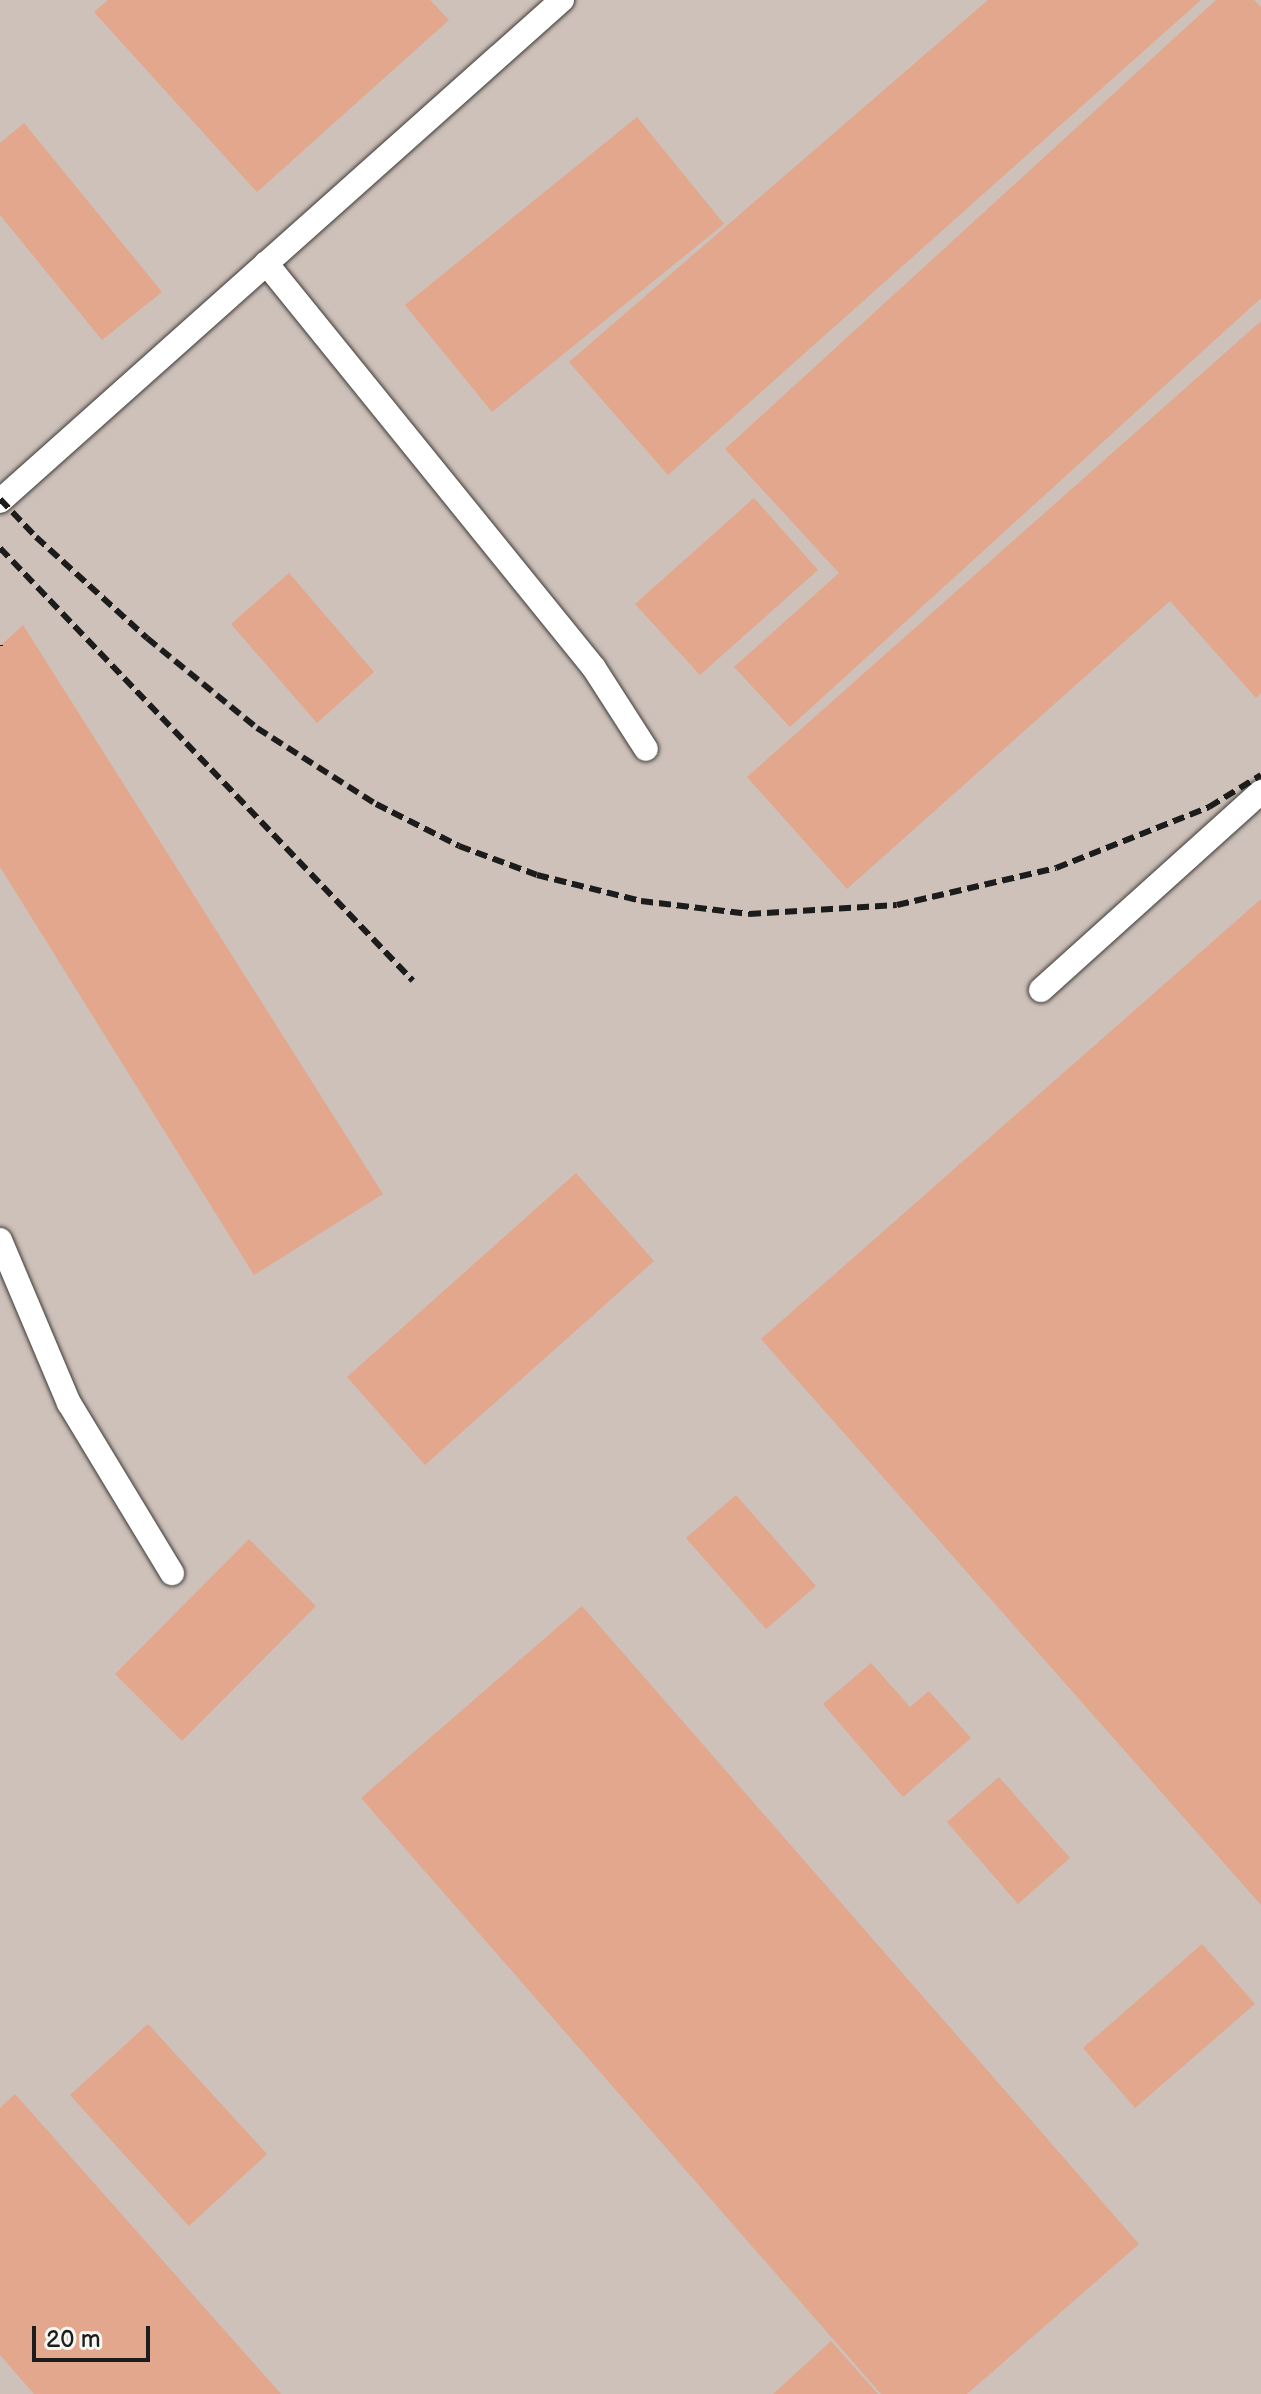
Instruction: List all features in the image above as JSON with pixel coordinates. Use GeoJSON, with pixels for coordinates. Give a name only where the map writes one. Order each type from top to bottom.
{"type":"FeatureCollection","features":[{"type":"Feature","properties":{"kind":"lane"},"geometry":{"type":"LineString","coordinates":[[0,501],[562,0]]}},
{"type":"Feature","properties":{"kind":"lane"},"geometry":{"type":"LineString","coordinates":[[266,263],[594,668],[646,749]]}},
{"type":"Feature","properties":{"kind":"lane"},"geometry":{"type":"LineString","coordinates":[[1041,990],[1261,792]]}},
{"type":"Feature","properties":{"kind":"lane"},"geometry":{"type":"LineString","coordinates":[[0,1240],[69,1403],[172,1573]]}},
{"type":"Feature","properties":{"kind":"shaded area"},"geometry":{"type":"Polygon","coordinates":[[[0,0],[1261,0],[1261,2394],[0,2394],[0,0]]]}},
{"type":"Feature","properties":{"kind":"building"},"geometry":{"type":"Polygon","coordinates":[[[108,0],[430,0],[449,20],[257,192],[94,12],[108,0]]]}},
{"type":"Feature","properties":{"kind":"building"},"geometry":{"type":"Polygon","coordinates":[[[988,0],[1201,0],[668,475],[569,362],[988,0]]]}},
{"type":"Feature","properties":{"kind":"building"},"geometry":{"type":"Polygon","coordinates":[[[1216,0],[1254,0],[1261,7],[1261,298],[790,727],[734,667],[839,573],[725,449],[1216,0]]]}},
{"type":"Feature","properties":{"kind":"building"},"geometry":{"type":"Polygon","coordinates":[[[637,117],[724,224],[492,412],[405,305],[637,117]]]}},
{"type":"Feature","properties":{"kind":"building"},"geometry":{"type":"Polygon","coordinates":[[[24,123],[162,292],[102,340],[0,215],[0,143],[24,123]]]}},
{"type":"Feature","properties":{"kind":"building"},"geometry":{"type":"Polygon","coordinates":[[[1261,321],[1261,693],[1256,698],[1170,601],[847,889],[747,777],[1261,321]]]}},
{"type":"Feature","properties":{"kind":"building"},"geometry":{"type":"Polygon","coordinates":[[[754,498],[818,570],[700,675],[635,604],[754,498]]]}},
{"type":"Feature","properties":{"kind":"building"},"geometry":{"type":"Polygon","coordinates":[[[289,573],[374,672],[317,723],[231,624],[289,573]]]}},
{"type":"Feature","properties":{"kind":"building"},"geometry":{"type":"Polygon","coordinates":[[[23,625],[383,1194],[254,1275],[0,867],[0,646],[23,625]]]}},
{"type":"Feature","properties":{"kind":"building"},"geometry":{"type":"Polygon","coordinates":[[[1261,899],[1261,1905],[761,1339],[1261,899]]]}},
{"type":"Feature","properties":{"kind":"building"},"geometry":{"type":"Polygon","coordinates":[[[576,1173],[654,1261],[425,1465],[347,1377],[576,1173]]]}},
{"type":"Feature","properties":{"kind":"building"},"geometry":{"type":"Polygon","coordinates":[[[736,1495],[816,1586],[766,1629],[686,1538],[736,1495]]]}},
{"type":"Feature","properties":{"kind":"building"},"geometry":{"type":"Polygon","coordinates":[[[249,1539],[316,1606],[182,1741],[115,1674],[249,1539]]]}},
{"type":"Feature","properties":{"kind":"building"},"geometry":{"type":"Polygon","coordinates":[[[582,1606],[1139,2244],[967,2394],[881,2394],[361,1798],[582,1606]]]}},
{"type":"Feature","properties":{"kind":"building"},"geometry":{"type":"Polygon","coordinates":[[[871,1663],[910,1707],[929,1691],[971,1738],[903,1797],[823,1704],[871,1663]]]}},
{"type":"Feature","properties":{"kind":"building"},"geometry":{"type":"Polygon","coordinates":[[[999,1777],[1070,1858],[1018,1904],[947,1822],[999,1777]]]}},
{"type":"Feature","properties":{"kind":"building"},"geometry":{"type":"Polygon","coordinates":[[[1202,1944],[1255,2004],[1135,2108],[1083,2048],[1202,1944]]]}},
{"type":"Feature","properties":{"kind":"building"},"geometry":{"type":"Polygon","coordinates":[[[148,2024],[267,2154],[189,2226],[70,2095],[148,2024]]]}},
{"type":"Feature","properties":{"kind":"building"},"geometry":{"type":"Polygon","coordinates":[[[15,2094],[281,2394],[34,2394],[0,2355],[0,2108],[15,2094]]]}},
{"type":"Feature","properties":{"kind":"building"},"geometry":{"type":"Polygon","coordinates":[[[831,2341],[878,2394],[773,2394],[831,2341]]]}},
{"type":"Feature","properties":{"kind":"railway"},"geometry":{"type":"LineString","coordinates":[[0,499],[36,537],[147,638],[257,728],[376,804],[459,846],[537,875],[641,901],[749,914],[897,905],[1056,868],[1209,807],[1261,775]]}},
{"type":"Feature","properties":{"kind":"railway"},"geometry":{"type":"LineString","coordinates":[[0,548],[413,981]]}}]}
